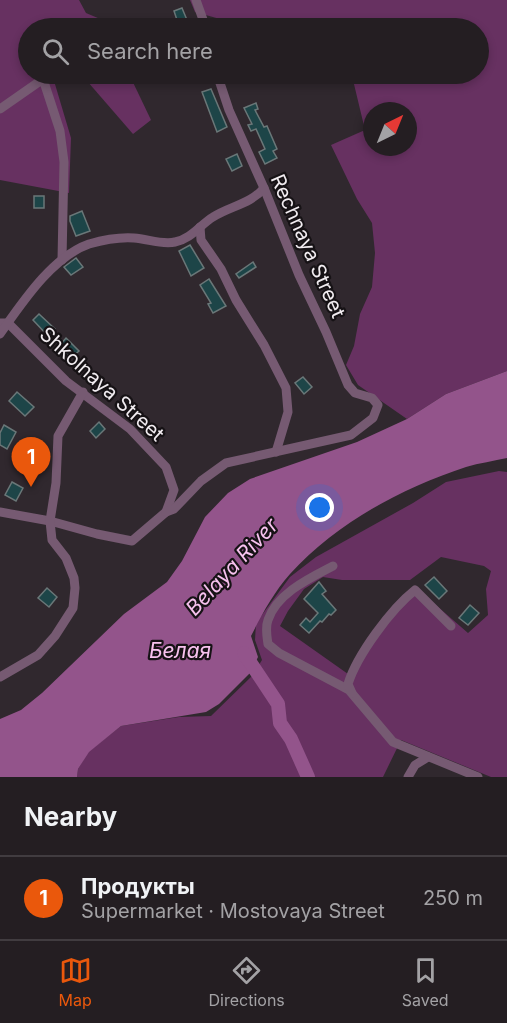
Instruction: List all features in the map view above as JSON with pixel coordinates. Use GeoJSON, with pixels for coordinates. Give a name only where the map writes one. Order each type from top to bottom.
{"type":"FeatureCollection","features":[{"type":"Feature","properties":{"kind":"street"},"geometry":{"type":"LineString","coordinates":[[196,0],[202,18]]}},
{"type":"Feature","properties":{"kind":"street"},"geometry":{"type":"LineString","coordinates":[[0,109],[36,84]]}},
{"type":"Feature","properties":{"kind":"street"},"geometry":{"type":"LineString","coordinates":[[45,84],[60,131],[64,162],[62,260]]}},
{"type":"Feature","properties":{"kind":"street","name":"Rechnaya Street"},"geometry":{"type":"LineString","coordinates":[[220,84],[229,110],[348,385],[355,393],[372,398],[378,405],[373,418],[351,435],[276,452]]}},
{"type":"Feature","properties":{"kind":"street"},"geometry":{"type":"LineString","coordinates":[[0,334],[4,323],[62,260],[88,245],[110,239],[134,238],[176,242],[191,235],[216,215],[256,198],[264,188]]}},
{"type":"Feature","properties":{"kind":"street"},"geometry":{"type":"LineString","coordinates":[[0,512],[50,521],[132,541],[166,512],[174,509],[201,481],[226,463],[276,452],[288,412],[286,388],[264,345],[236,300],[221,268],[201,240],[200,227]]}},
{"type":"Feature","properties":{"kind":"street","name":"Shkolnaya Street"},"geometry":{"type":"LineString","coordinates":[[4,323],[66,381],[130,429],[166,467],[174,490],[166,512]]}},
{"type":"Feature","properties":{"kind":"street"},"geometry":{"type":"LineString","coordinates":[[0,677],[38,655],[55,636],[73,608],[74,578],[66,558],[52,540],[50,521],[56,483],[58,436],[83,392]]}},
{"type":"Feature","properties":{"kind":"street"},"geometry":{"type":"LineString","coordinates":[[333,566],[298,583],[271,613],[267,622],[268,644],[279,653],[349,690],[393,742],[478,777]]}},
{"type":"Feature","properties":{"kind":"street"},"geometry":{"type":"LineString","coordinates":[[354,696],[348,684],[352,670],[402,600],[414,590],[451,626]]}},
{"type":"Feature","properties":{"kind":"street"},"geometry":{"type":"LineString","coordinates":[[408,777],[415,765],[428,757]]}},
{"type":"Feature","properties":{"kind":"shaded area"},"geometry":{"type":"Polygon","coordinates":[[[0,0],[79,0],[86,13],[98,18],[18,18],[18,84],[55,84],[71,138],[69,193],[0,180],[0,0]]]}},
{"type":"Feature","properties":{"kind":"shaded area"},"geometry":{"type":"Polygon","coordinates":[[[190,0],[507,0],[507,371],[446,394],[407,419],[358,385],[346,365],[354,346],[360,314],[372,287],[375,253],[372,223],[357,199],[331,145],[363,131],[363,156],[417,156],[417,102],[363,102],[363,122],[354,84],[489,84],[489,18],[216,18],[195,12],[190,0]]]}},
{"type":"Feature","properties":{"kind":"shaded area"},"geometry":{"type":"Polygon","coordinates":[[[90,84],[134,84],[151,120],[133,134],[90,84]]]}},
{"type":"Feature","properties":{"kind":"shaded area"},"geometry":{"type":"Polygon","coordinates":[[[499,471],[507,472],[507,777],[491,777],[401,740],[383,777],[77,777],[78,769],[88,752],[121,726],[179,717],[211,716],[252,676],[262,660],[255,640],[256,623],[290,577],[316,557],[446,482],[499,471]],[[441,557],[410,580],[342,580],[323,577],[304,589],[280,626],[348,674],[415,587],[468,633],[488,615],[486,589],[491,571],[484,566],[441,557]]]}},
{"type":"Feature","properties":{"kind":"water","name":"Белая"},"geometry":{"type":"Polygon","coordinates":[[[507,371],[507,458],[466,467],[418,485],[349,523],[308,556],[284,581],[251,636],[258,657],[250,673],[219,704],[206,712],[121,726],[89,752],[78,769],[77,777],[0,777],[0,719],[21,710],[42,693],[124,614],[167,582],[182,561],[205,517],[228,493],[250,479],[357,442],[407,419],[446,394],[507,371]]]}},
{"type":"Feature","properties":{"kind":"building"},"geometry":{"type":"Polygon","coordinates":[[[182,8],[186,18],[176,18],[174,11],[182,8]]]}},
{"type":"Feature","properties":{"kind":"building"},"geometry":{"type":"Polygon","coordinates":[[[211,89],[227,127],[217,132],[202,92],[211,89]]]}},
{"type":"Feature","properties":{"kind":"building"},"geometry":{"type":"Polygon","coordinates":[[[256,103],[258,109],[255,110],[264,127],[267,126],[277,149],[273,151],[277,158],[265,164],[259,152],[265,149],[256,129],[251,131],[248,125],[252,124],[244,108],[256,103]]]}},
{"type":"Feature","properties":{"kind":"building"},"geometry":{"type":"Polygon","coordinates":[[[237,154],[242,166],[232,171],[226,159],[237,154]]]}},
{"type":"Feature","properties":{"kind":"building"},"geometry":{"type":"Polygon","coordinates":[[[34,196],[44,196],[44,208],[34,208],[34,196]]]}},
{"type":"Feature","properties":{"kind":"building"},"geometry":{"type":"Polygon","coordinates":[[[82,211],[90,231],[76,236],[70,216],[82,211]]]}},
{"type":"Feature","properties":{"kind":"building"},"geometry":{"type":"Polygon","coordinates":[[[190,245],[204,268],[191,276],[179,251],[190,245]]]}},
{"type":"Feature","properties":{"kind":"building"},"geometry":{"type":"Polygon","coordinates":[[[76,258],[83,267],[71,275],[64,267],[76,258]]]}},
{"type":"Feature","properties":{"kind":"building"},"geometry":{"type":"Polygon","coordinates":[[[253,262],[256,267],[239,278],[236,274],[253,262]]]}},
{"type":"Feature","properties":{"kind":"building"},"geometry":{"type":"Polygon","coordinates":[[[209,279],[226,306],[213,313],[208,304],[211,303],[200,285],[209,279]]]}},
{"type":"Feature","properties":{"kind":"building"},"geometry":{"type":"Polygon","coordinates":[[[39,314],[55,329],[48,336],[33,320],[39,314]]]}},
{"type":"Feature","properties":{"kind":"building"},"geometry":{"type":"Polygon","coordinates":[[[66,338],[79,351],[71,358],[59,346],[66,338]]]}},
{"type":"Feature","properties":{"kind":"building"},"geometry":{"type":"Polygon","coordinates":[[[303,377],[312,387],[304,394],[295,383],[303,377]]]}},
{"type":"Feature","properties":{"kind":"building"},"geometry":{"type":"Polygon","coordinates":[[[17,392],[34,407],[25,416],[9,401],[17,392]]]}},
{"type":"Feature","properties":{"kind":"building"},"geometry":{"type":"Polygon","coordinates":[[[99,422],[105,429],[96,438],[90,431],[99,422]]]}},
{"type":"Feature","properties":{"kind":"building"},"geometry":{"type":"Polygon","coordinates":[[[4,425],[16,432],[7,449],[0,445],[0,433],[4,425]]]}},
{"type":"Feature","properties":{"kind":"building"},"geometry":{"type":"Polygon","coordinates":[[[12,482],[23,488],[16,501],[5,495],[12,482]]]}},
{"type":"Feature","properties":{"kind":"building"},"geometry":{"type":"Polygon","coordinates":[[[434,577],[447,591],[439,599],[425,585],[434,577]]]}},
{"type":"Feature","properties":{"kind":"building"},"geometry":{"type":"Polygon","coordinates":[[[319,582],[326,591],[322,594],[336,610],[322,622],[320,621],[309,633],[300,625],[306,618],[310,622],[318,613],[304,599],[319,582]]]}},
{"type":"Feature","properties":{"kind":"building"},"geometry":{"type":"Polygon","coordinates":[[[47,588],[57,597],[49,607],[38,598],[47,588]]]}},
{"type":"Feature","properties":{"kind":"building"},"geometry":{"type":"Polygon","coordinates":[[[470,605],[479,613],[468,625],[459,618],[470,605]]]}},
{"type":"Feature","properties":{"kind":"waterway","name":"Белая"},"geometry":{"type":"LineString","coordinates":[[244,653],[278,704],[280,723],[291,739],[308,777]]}},
{"type":"Feature","properties":{"kind":"place","name":"Продукты"},"geometry":{"type":"Point","coordinates":[31,487]}},
{"type":"Feature","properties":{"kind":"water label","name":"Belaya River"},"geometry":{"type":"Point","coordinates":[232,567]}}]}
